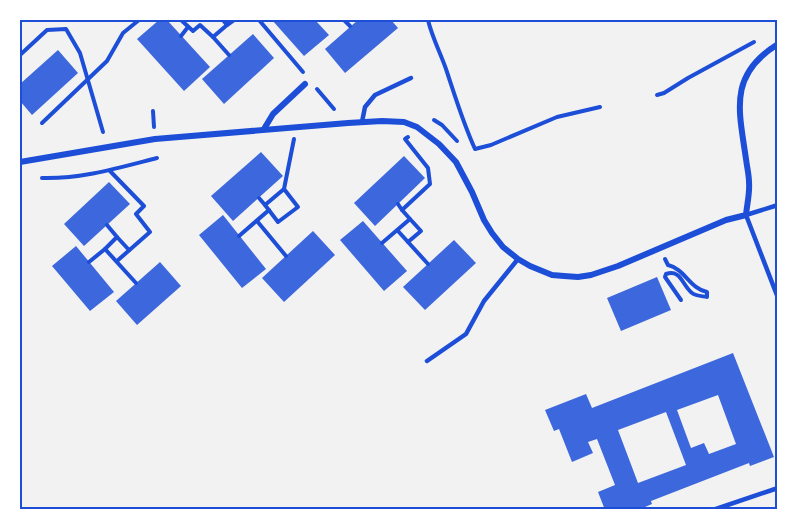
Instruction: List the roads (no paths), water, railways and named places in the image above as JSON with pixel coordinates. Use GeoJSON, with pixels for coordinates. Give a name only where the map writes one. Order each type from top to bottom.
{"type":"FeatureCollection","features":[{"type":"Feature","properties":{"kind":"street"},"geometry":{"type":"LineString","coordinates":[[20,162],[155,139],[297,126],[404,122],[417,127],[447,152],[465,177],[484,220],[503,247],[518,259],[552,275],[578,277],[591,275],[618,266],[726,220],[746,215],[749,183],[739,110],[740,94],[743,79],[754,65],[777,44]]}},
{"type":"Feature","properties":{"kind":"street"},"geometry":{"type":"LineString","coordinates":[[264,129],[273,114],[307,82]]}},
{"type":"Feature","properties":{"kind":"lane"},"geometry":{"type":"LineString","coordinates":[[362,122],[365,107],[375,95],[411,78]]}},
{"type":"Feature","properties":{"kind":"lane"},"geometry":{"type":"LineString","coordinates":[[777,205],[746,215],[777,298]]}},
{"type":"Feature","properties":{"kind":"lane"},"geometry":{"type":"LineString","coordinates":[[427,361],[466,334],[484,301],[518,259]]}},
{"type":"Feature","properties":{"kind":"lane"},"geometry":{"type":"LineString","coordinates":[[713,510],[777,488]]}}]}
